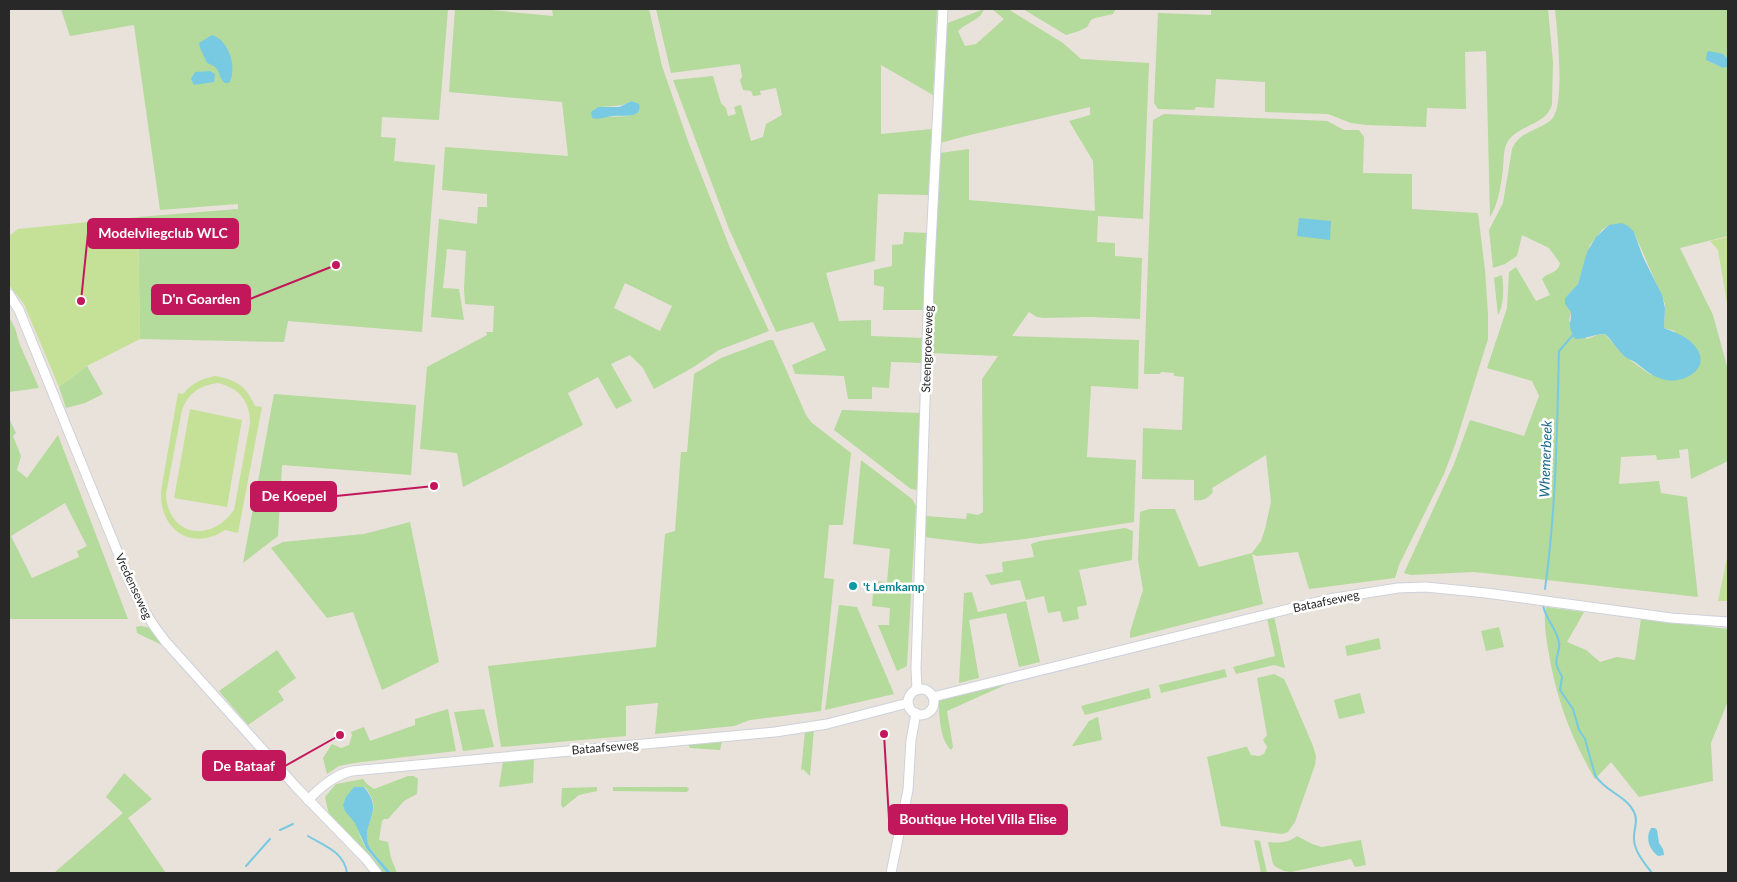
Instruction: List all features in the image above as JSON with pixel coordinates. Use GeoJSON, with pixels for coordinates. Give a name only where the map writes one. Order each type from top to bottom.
{"type":"FeatureCollection","features":[{"type":"Feature","properties":{"kind":"main road","name":"Steengroeveweg"},"geometry":{"type":"LineString","coordinates":[[917,690],[916,668],[929,283],[943,9]]}},
{"type":"Feature","properties":{"kind":"main road","name":"Vredenseweg"},"geometry":{"type":"LineString","coordinates":[[9,294],[20,310],[141,606],[165,641],[308,800],[366,859],[377,873]]}},
{"type":"Feature","properties":{"kind":"main road","name":"Bataafseweg"},"geometry":{"type":"LineString","coordinates":[[932,697],[1329,599],[1398,588],[1486,592],[1671,618],[1728,622]]}},
{"type":"Feature","properties":{"kind":"main road"},"geometry":{"type":"LineString","coordinates":[[917,690],[925,690],[932,697],[933,702],[930,711],[922,714],[911,710],[908,703],[911,693],[917,690]]}},
{"type":"Feature","properties":{"kind":"main road","name":"Bataafseweg"},"geometry":{"type":"LineString","coordinates":[[308,800],[329,781],[339,775],[352,771],[775,732],[826,724],[908,703]]}},
{"type":"Feature","properties":{"kind":"main road"},"geometry":{"type":"LineString","coordinates":[[891,873],[908,790],[911,740],[916,713]]}},
{"type":"Feature","properties":{"kind":"green space"},"geometry":{"type":"Polygon","coordinates":[[[61,9],[448,9],[439,120],[382,117],[381,137],[396,138],[394,161],[435,165],[422,332],[288,321],[284,342],[140,339],[138,217],[238,209],[238,204],[160,210],[134,25],[70,36],[61,9]]]}},
{"type":"Feature","properties":{"kind":"green space"},"geometry":{"type":"Polygon","coordinates":[[[455,9],[481,9],[553,16],[552,9],[649,9],[662,66],[689,144],[730,248],[769,331],[719,350],[692,368],[654,389],[643,368],[630,355],[611,364],[632,401],[616,409],[598,377],[568,393],[583,425],[463,487],[457,453],[420,449],[427,367],[487,335],[486,332],[493,332],[494,306],[465,304],[466,251],[447,249],[443,288],[459,289],[464,320],[431,317],[439,219],[477,224],[478,207],[487,207],[487,194],[442,190],[445,147],[568,156],[562,102],[449,92],[455,9]],[[632,101],[622,105],[594,109],[606,117],[629,116],[635,102],[632,101]],[[625,283],[614,308],[660,331],[672,306],[625,283]]]}},
{"type":"Feature","properties":{"kind":"green space"},"geometry":{"type":"Polygon","coordinates":[[[656,9],[937,9],[933,95],[881,65],[881,134],[932,129],[929,195],[878,194],[875,261],[826,273],[839,321],[871,320],[871,336],[923,338],[922,363],[891,362],[889,388],[872,387],[872,399],[848,399],[844,376],[795,374],[792,365],[826,350],[813,322],[776,332],[729,229],[673,80],[713,76],[721,103],[726,108],[728,116],[736,114],[734,107],[741,105],[751,141],[763,137],[766,124],[782,115],[776,88],[760,91],[761,95],[753,96],[751,91],[743,90],[740,80],[742,77],[740,64],[671,73],[656,9]]]}},
{"type":"Feature","properties":{"kind":"green space"},"geometry":{"type":"Polygon","coordinates":[[[984,9],[980,16],[958,31],[965,46],[976,44],[1004,19],[992,9],[1008,9],[1063,43],[1081,59],[1149,63],[1143,219],[1098,216],[1097,242],[1115,243],[1115,256],[1142,258],[1140,319],[1043,318],[1029,312],[1012,336],[1139,340],[1138,389],[1091,386],[1087,457],[1136,460],[1134,522],[980,544],[924,537],[925,516],[966,519],[967,513],[978,515],[983,512],[982,379],[998,356],[931,353],[940,153],[969,149],[969,200],[1095,211],[1093,161],[1069,121],[1090,115],[1090,107],[940,143],[945,24],[984,9]]]}},
{"type":"Feature","properties":{"kind":"green space"},"geometry":{"type":"Polygon","coordinates":[[[1023,9],[1116,9],[1113,14],[1095,18],[1091,20],[1087,27],[1066,35],[1023,9]]]}},
{"type":"Feature","properties":{"kind":"green space"},"geometry":{"type":"Polygon","coordinates":[[[1211,9],[1548,9],[1553,62],[1552,104],[1545,116],[1513,135],[1506,144],[1499,193],[1496,206],[1490,217],[1486,51],[1465,52],[1466,109],[1427,108],[1426,127],[1366,125],[1351,123],[1328,114],[1265,112],[1265,82],[1216,79],[1214,108],[1196,107],[1194,110],[1158,109],[1154,103],[1158,13],[1211,15],[1211,9]]]}},
{"type":"Feature","properties":{"kind":"green space"},"geometry":{"type":"Polygon","coordinates":[[[1555,9],[1728,9],[1728,59],[1723,54],[1706,60],[1723,68],[1728,65],[1728,236],[1680,248],[1713,315],[1728,370],[1728,461],[1691,479],[1688,449],[1679,450],[1680,458],[1657,460],[1656,455],[1621,457],[1619,484],[1659,481],[1661,493],[1687,497],[1698,597],[1474,572],[1411,575],[1404,573],[1454,464],[1470,420],[1524,436],[1539,396],[1532,381],[1487,368],[1507,308],[1509,272],[1516,267],[1536,301],[1550,295],[1542,279],[1555,271],[1560,263],[1549,248],[1522,235],[1517,256],[1505,264],[1493,268],[1489,230],[1503,203],[1512,149],[1515,143],[1524,135],[1546,124],[1556,113],[1559,85],[1559,50],[1555,9]],[[1609,225],[1602,230],[1590,245],[1578,284],[1565,298],[1571,312],[1569,321],[1587,339],[1605,334],[1623,355],[1651,375],[1675,331],[1664,328],[1665,304],[1634,232],[1609,225]]]}},
{"type":"Feature","properties":{"kind":"green space"},"geometry":{"type":"Polygon","coordinates":[[[1164,114],[1327,121],[1344,130],[1359,130],[1364,137],[1363,173],[1412,174],[1412,209],[1478,213],[1485,270],[1488,339],[1444,474],[1399,565],[1395,578],[1309,589],[1298,552],[1257,556],[1252,554],[1263,604],[1130,638],[1130,632],[1143,590],[1138,560],[1140,512],[1149,509],[1175,509],[1199,567],[1252,553],[1261,541],[1271,502],[1266,455],[1212,488],[1213,492],[1202,500],[1194,500],[1194,480],[1142,479],[1143,428],[1182,430],[1184,377],[1174,376],[1174,373],[1161,372],[1160,374],[1144,374],[1153,120],[1164,114]]]}},
{"type":"Feature","properties":{"kind":"green space"},"geometry":{"type":"Polygon","coordinates":[[[138,217],[140,339],[87,366],[59,387],[24,304],[9,285],[9,236],[18,229],[138,217]]]}},
{"type":"Feature","properties":{"kind":"green space"},"geometry":{"type":"Polygon","coordinates":[[[904,232],[928,233],[925,310],[883,310],[884,287],[874,285],[874,270],[892,266],[892,245],[903,244],[904,232]]]}},
{"type":"Feature","properties":{"kind":"green space"},"geometry":{"type":"Polygon","coordinates":[[[1728,237],[1728,309],[1718,250],[1710,241],[1728,237]]]}},
{"type":"Feature","properties":{"kind":"green space"},"geometry":{"type":"Polygon","coordinates":[[[1502,275],[1503,296],[1498,315],[1494,278],[1502,275]]]}},
{"type":"Feature","properties":{"kind":"green space"},"geometry":{"type":"Polygon","coordinates":[[[9,317],[15,328],[20,345],[39,388],[9,392],[9,317]]]}},
{"type":"Feature","properties":{"kind":"green space"},"geometry":{"type":"Polygon","coordinates":[[[773,340],[806,415],[812,423],[851,453],[843,525],[829,525],[824,578],[834,579],[821,711],[750,720],[734,726],[655,734],[658,703],[626,706],[626,736],[501,747],[488,666],[656,647],[665,534],[675,531],[681,452],[687,452],[694,374],[721,358],[773,340]]]}},
{"type":"Feature","properties":{"kind":"green space"},"geometry":{"type":"Polygon","coordinates":[[[87,366],[103,394],[85,403],[66,408],[59,387],[87,366]]]}},
{"type":"Feature","properties":{"kind":"green space"},"geometry":{"type":"Polygon","coordinates":[[[215,376],[240,385],[248,393],[255,406],[262,407],[238,533],[225,530],[201,539],[190,538],[172,526],[166,517],[162,505],[161,491],[178,393],[183,394],[193,384],[215,376]],[[218,383],[200,388],[191,395],[182,410],[166,494],[174,519],[182,527],[192,530],[203,531],[214,527],[225,521],[234,510],[250,423],[248,408],[242,397],[232,388],[218,383]]]}},
{"type":"Feature","properties":{"kind":"green space"},"geometry":{"type":"Polygon","coordinates":[[[274,394],[416,405],[411,475],[282,465],[278,536],[243,563],[274,394]]]}},
{"type":"Feature","properties":{"kind":"green space"},"geometry":{"type":"Polygon","coordinates":[[[190,409],[242,420],[227,507],[174,498],[190,409]]]}},
{"type":"Feature","properties":{"kind":"green space"},"geometry":{"type":"Polygon","coordinates":[[[842,410],[920,413],[918,490],[911,489],[834,430],[842,410]]]}},
{"type":"Feature","properties":{"kind":"green space"},"geometry":{"type":"Polygon","coordinates":[[[9,418],[16,433],[13,436],[21,456],[17,470],[27,478],[58,435],[128,619],[9,619],[9,418]],[[65,503],[11,536],[32,578],[79,557],[77,551],[87,546],[65,503]]]}},
{"type":"Feature","properties":{"kind":"green space"},"geometry":{"type":"Polygon","coordinates":[[[861,460],[912,499],[916,506],[907,666],[897,671],[878,625],[889,625],[890,608],[872,606],[874,581],[887,582],[890,549],[853,544],[861,460]]]}},
{"type":"Feature","properties":{"kind":"green space"},"geometry":{"type":"Polygon","coordinates":[[[410,522],[439,662],[382,690],[353,612],[327,618],[271,548],[283,542],[364,534],[410,522]]]}},
{"type":"Feature","properties":{"kind":"green space"},"geometry":{"type":"Polygon","coordinates":[[[1125,528],[1133,531],[1132,560],[1079,570],[1087,605],[1077,607],[1079,619],[1063,622],[1060,611],[1048,613],[1044,596],[1026,600],[1020,580],[991,585],[985,575],[1003,572],[1002,562],[1034,557],[1031,544],[1125,528]]]}},
{"type":"Feature","properties":{"kind":"green space"},"geometry":{"type":"Polygon","coordinates":[[[1728,553],[1728,601],[1718,601],[1728,553]]]}},
{"type":"Feature","properties":{"kind":"green space"},"geometry":{"type":"Polygon","coordinates":[[[972,592],[978,612],[1026,601],[1040,662],[1019,667],[1006,613],[969,620],[979,678],[959,683],[964,593],[972,592]]]}},
{"type":"Feature","properties":{"kind":"green space"},"geometry":{"type":"Polygon","coordinates":[[[839,605],[857,607],[894,694],[825,710],[839,605]]]}},
{"type":"Feature","properties":{"kind":"green space"},"geometry":{"type":"Polygon","coordinates":[[[1546,607],[1584,612],[1567,642],[1586,650],[1600,662],[1617,657],[1635,660],[1641,619],[1728,629],[1728,701],[1711,743],[1713,781],[1639,797],[1611,762],[1595,779],[1571,732],[1555,684],[1546,638],[1546,607]]]}},
{"type":"Feature","properties":{"kind":"green space"},"geometry":{"type":"Polygon","coordinates":[[[1274,616],[1285,668],[1274,665],[1236,674],[1233,667],[1275,656],[1267,618],[1274,616]]]}},
{"type":"Feature","properties":{"kind":"green space"},"geometry":{"type":"Polygon","coordinates":[[[141,626],[154,629],[168,648],[137,633],[136,627],[141,626]]]}},
{"type":"Feature","properties":{"kind":"green space"},"geometry":{"type":"Polygon","coordinates":[[[1499,627],[1504,647],[1486,651],[1481,631],[1499,627]]]}},
{"type":"Feature","properties":{"kind":"green space"},"geometry":{"type":"Polygon","coordinates":[[[1379,638],[1381,649],[1347,656],[1345,646],[1379,638]]]}},
{"type":"Feature","properties":{"kind":"green space"},"geometry":{"type":"Polygon","coordinates":[[[277,650],[296,678],[278,691],[284,700],[248,725],[219,691],[277,650]]]}},
{"type":"Feature","properties":{"kind":"green space"},"geometry":{"type":"Polygon","coordinates":[[[1225,669],[1227,677],[1161,693],[1159,685],[1225,669]]]}},
{"type":"Feature","properties":{"kind":"green space"},"geometry":{"type":"Polygon","coordinates":[[[1274,674],[1284,679],[1287,685],[1313,746],[1316,756],[1315,765],[1295,822],[1288,832],[1282,834],[1221,826],[1207,757],[1245,747],[1247,747],[1251,755],[1259,756],[1264,754],[1267,747],[1263,740],[1267,735],[1257,678],[1274,674]]]}},
{"type":"Feature","properties":{"kind":"green space"},"geometry":{"type":"Polygon","coordinates":[[[1014,681],[947,711],[953,747],[951,750],[942,733],[938,700],[1014,681]]]}},
{"type":"Feature","properties":{"kind":"green space"},"geometry":{"type":"Polygon","coordinates":[[[1149,688],[1151,698],[1085,715],[1081,706],[1149,688]]]}},
{"type":"Feature","properties":{"kind":"green space"},"geometry":{"type":"Polygon","coordinates":[[[1360,693],[1365,713],[1339,719],[1334,700],[1360,693]]]}},
{"type":"Feature","properties":{"kind":"green space"},"geometry":{"type":"Polygon","coordinates":[[[448,709],[456,751],[354,763],[339,766],[327,774],[323,758],[332,744],[341,748],[349,745],[351,732],[364,727],[370,741],[415,725],[415,719],[448,709]]]}},
{"type":"Feature","properties":{"kind":"green space"},"geometry":{"type":"Polygon","coordinates":[[[484,709],[494,747],[463,751],[454,712],[484,709]]]}},
{"type":"Feature","properties":{"kind":"green space"},"geometry":{"type":"Polygon","coordinates":[[[1098,717],[1102,740],[1072,746],[1089,721],[1098,717]]]}},
{"type":"Feature","properties":{"kind":"green space"},"geometry":{"type":"Polygon","coordinates":[[[814,729],[810,776],[803,769],[801,771],[805,731],[814,729]]]}},
{"type":"Feature","properties":{"kind":"green space"},"geometry":{"type":"Polygon","coordinates":[[[722,741],[720,750],[690,748],[688,744],[722,741]]]}},
{"type":"Feature","properties":{"kind":"green space"},"geometry":{"type":"Polygon","coordinates":[[[534,758],[533,783],[499,787],[503,761],[534,758]]]}},
{"type":"Feature","properties":{"kind":"green space"},"geometry":{"type":"Polygon","coordinates":[[[124,773],[152,799],[128,818],[166,873],[54,873],[123,813],[106,797],[124,773]]]}},
{"type":"Feature","properties":{"kind":"green space"},"geometry":{"type":"Polygon","coordinates":[[[408,776],[414,776],[418,779],[417,794],[404,801],[388,819],[382,821],[379,840],[388,842],[391,858],[397,873],[391,873],[369,846],[367,838],[373,811],[371,796],[365,787],[354,787],[355,813],[360,837],[371,855],[387,873],[380,873],[329,815],[325,797],[336,784],[363,779],[374,789],[408,776]]]}},
{"type":"Feature","properties":{"kind":"green space"},"geometry":{"type":"Polygon","coordinates":[[[597,787],[597,791],[579,795],[563,808],[561,805],[562,788],[597,787]]]}},
{"type":"Feature","properties":{"kind":"green space"},"geometry":{"type":"Polygon","coordinates":[[[613,787],[687,787],[689,789],[687,792],[613,791],[613,787]]]}},
{"type":"Feature","properties":{"kind":"green space"},"geometry":{"type":"Polygon","coordinates":[[[1297,836],[1322,847],[1361,840],[1366,865],[1355,867],[1351,859],[1291,872],[1276,867],[1273,864],[1268,842],[1283,842],[1297,836]]]}},
{"type":"Feature","properties":{"kind":"green space"},"geometry":{"type":"Polygon","coordinates":[[[1254,840],[1260,841],[1267,873],[1261,873],[1254,840]]]}},
{"type":"Feature","properties":{"kind":"water"},"geometry":{"type":"Polygon","coordinates":[[[212,35],[223,43],[230,56],[233,70],[229,83],[225,83],[222,80],[216,67],[207,63],[200,48],[199,43],[212,35]]]}},
{"type":"Feature","properties":{"kind":"water"},"geometry":{"type":"Polygon","coordinates":[[[1707,52],[1723,54],[1728,59],[1728,66],[1723,68],[1706,60],[1707,52]]]}},
{"type":"Feature","properties":{"kind":"water"},"geometry":{"type":"Polygon","coordinates":[[[210,71],[215,74],[214,82],[194,85],[191,79],[195,72],[210,71]]]}},
{"type":"Feature","properties":{"kind":"water"},"geometry":{"type":"Polygon","coordinates":[[[632,101],[639,104],[638,112],[635,114],[600,119],[592,118],[591,112],[598,107],[619,107],[632,101]]]}},
{"type":"Feature","properties":{"kind":"water"},"geometry":{"type":"Polygon","coordinates":[[[1299,218],[1331,221],[1330,240],[1297,236],[1299,218]]]}},
{"type":"Feature","properties":{"kind":"water"},"geometry":{"type":"Polygon","coordinates":[[[1622,223],[1634,232],[1643,257],[1662,295],[1665,308],[1664,328],[1687,339],[1699,353],[1701,361],[1698,367],[1694,373],[1687,377],[1671,380],[1654,376],[1624,356],[1605,334],[1575,339],[1571,330],[1571,312],[1565,304],[1565,298],[1578,284],[1587,252],[1596,237],[1609,225],[1622,223]]]}},
{"type":"Feature","properties":{"kind":"water"},"geometry":{"type":"Polygon","coordinates":[[[354,787],[364,787],[370,796],[373,811],[367,838],[369,846],[391,873],[387,873],[366,848],[355,823],[345,811],[343,805],[346,797],[354,787]]]}},
{"type":"Feature","properties":{"kind":"water"},"geometry":{"type":"Polygon","coordinates":[[[1651,828],[1657,830],[1659,843],[1664,855],[1658,856],[1650,847],[1648,836],[1651,828]]]}},
{"type":"Feature","properties":{"kind":"waterway","name":"Whemerbeek"},"geometry":{"type":"LineString","coordinates":[[1545,589],[1554,500],[1559,351],[1573,335]]}},
{"type":"Feature","properties":{"kind":"waterway","name":"Whemerbeek"},"geometry":{"type":"LineString","coordinates":[[1543,605],[1559,642],[1556,663],[1562,677],[1560,690],[1573,709],[1579,730],[1585,739],[1595,775],[1599,781],[1631,806],[1636,819],[1634,844],[1640,857],[1652,873]]}},
{"type":"Feature","properties":{"kind":"waterway"},"geometry":{"type":"LineString","coordinates":[[280,830],[293,824]]}},
{"type":"Feature","properties":{"kind":"waterway"},"geometry":{"type":"LineString","coordinates":[[308,836],[333,850],[342,860],[347,873]]}},
{"type":"Feature","properties":{"kind":"waterway"},"geometry":{"type":"LineString","coordinates":[[246,866],[270,839]]}},
{"type":"Feature","properties":{"kind":"place","name":"D'n Goarden"},"geometry":{"type":"Point","coordinates":[336,265]}},
{"type":"Feature","properties":{"kind":"place","name":"Modelvliegclub WLC"},"geometry":{"type":"Point","coordinates":[81,301]}},
{"type":"Feature","properties":{"kind":"place","name":"De Koepel"},"geometry":{"type":"Point","coordinates":[434,486]}},
{"type":"Feature","properties":{"kind":"place","name":"'t Lemkamp"},"geometry":{"type":"Point","coordinates":[853,586]}},
{"type":"Feature","properties":{"kind":"place","name":"Boutique Hotel Villa Elise"},"geometry":{"type":"Point","coordinates":[884,734]}},
{"type":"Feature","properties":{"kind":"place","name":"De Bataaf"},"geometry":{"type":"Point","coordinates":[340,735]}}]}
